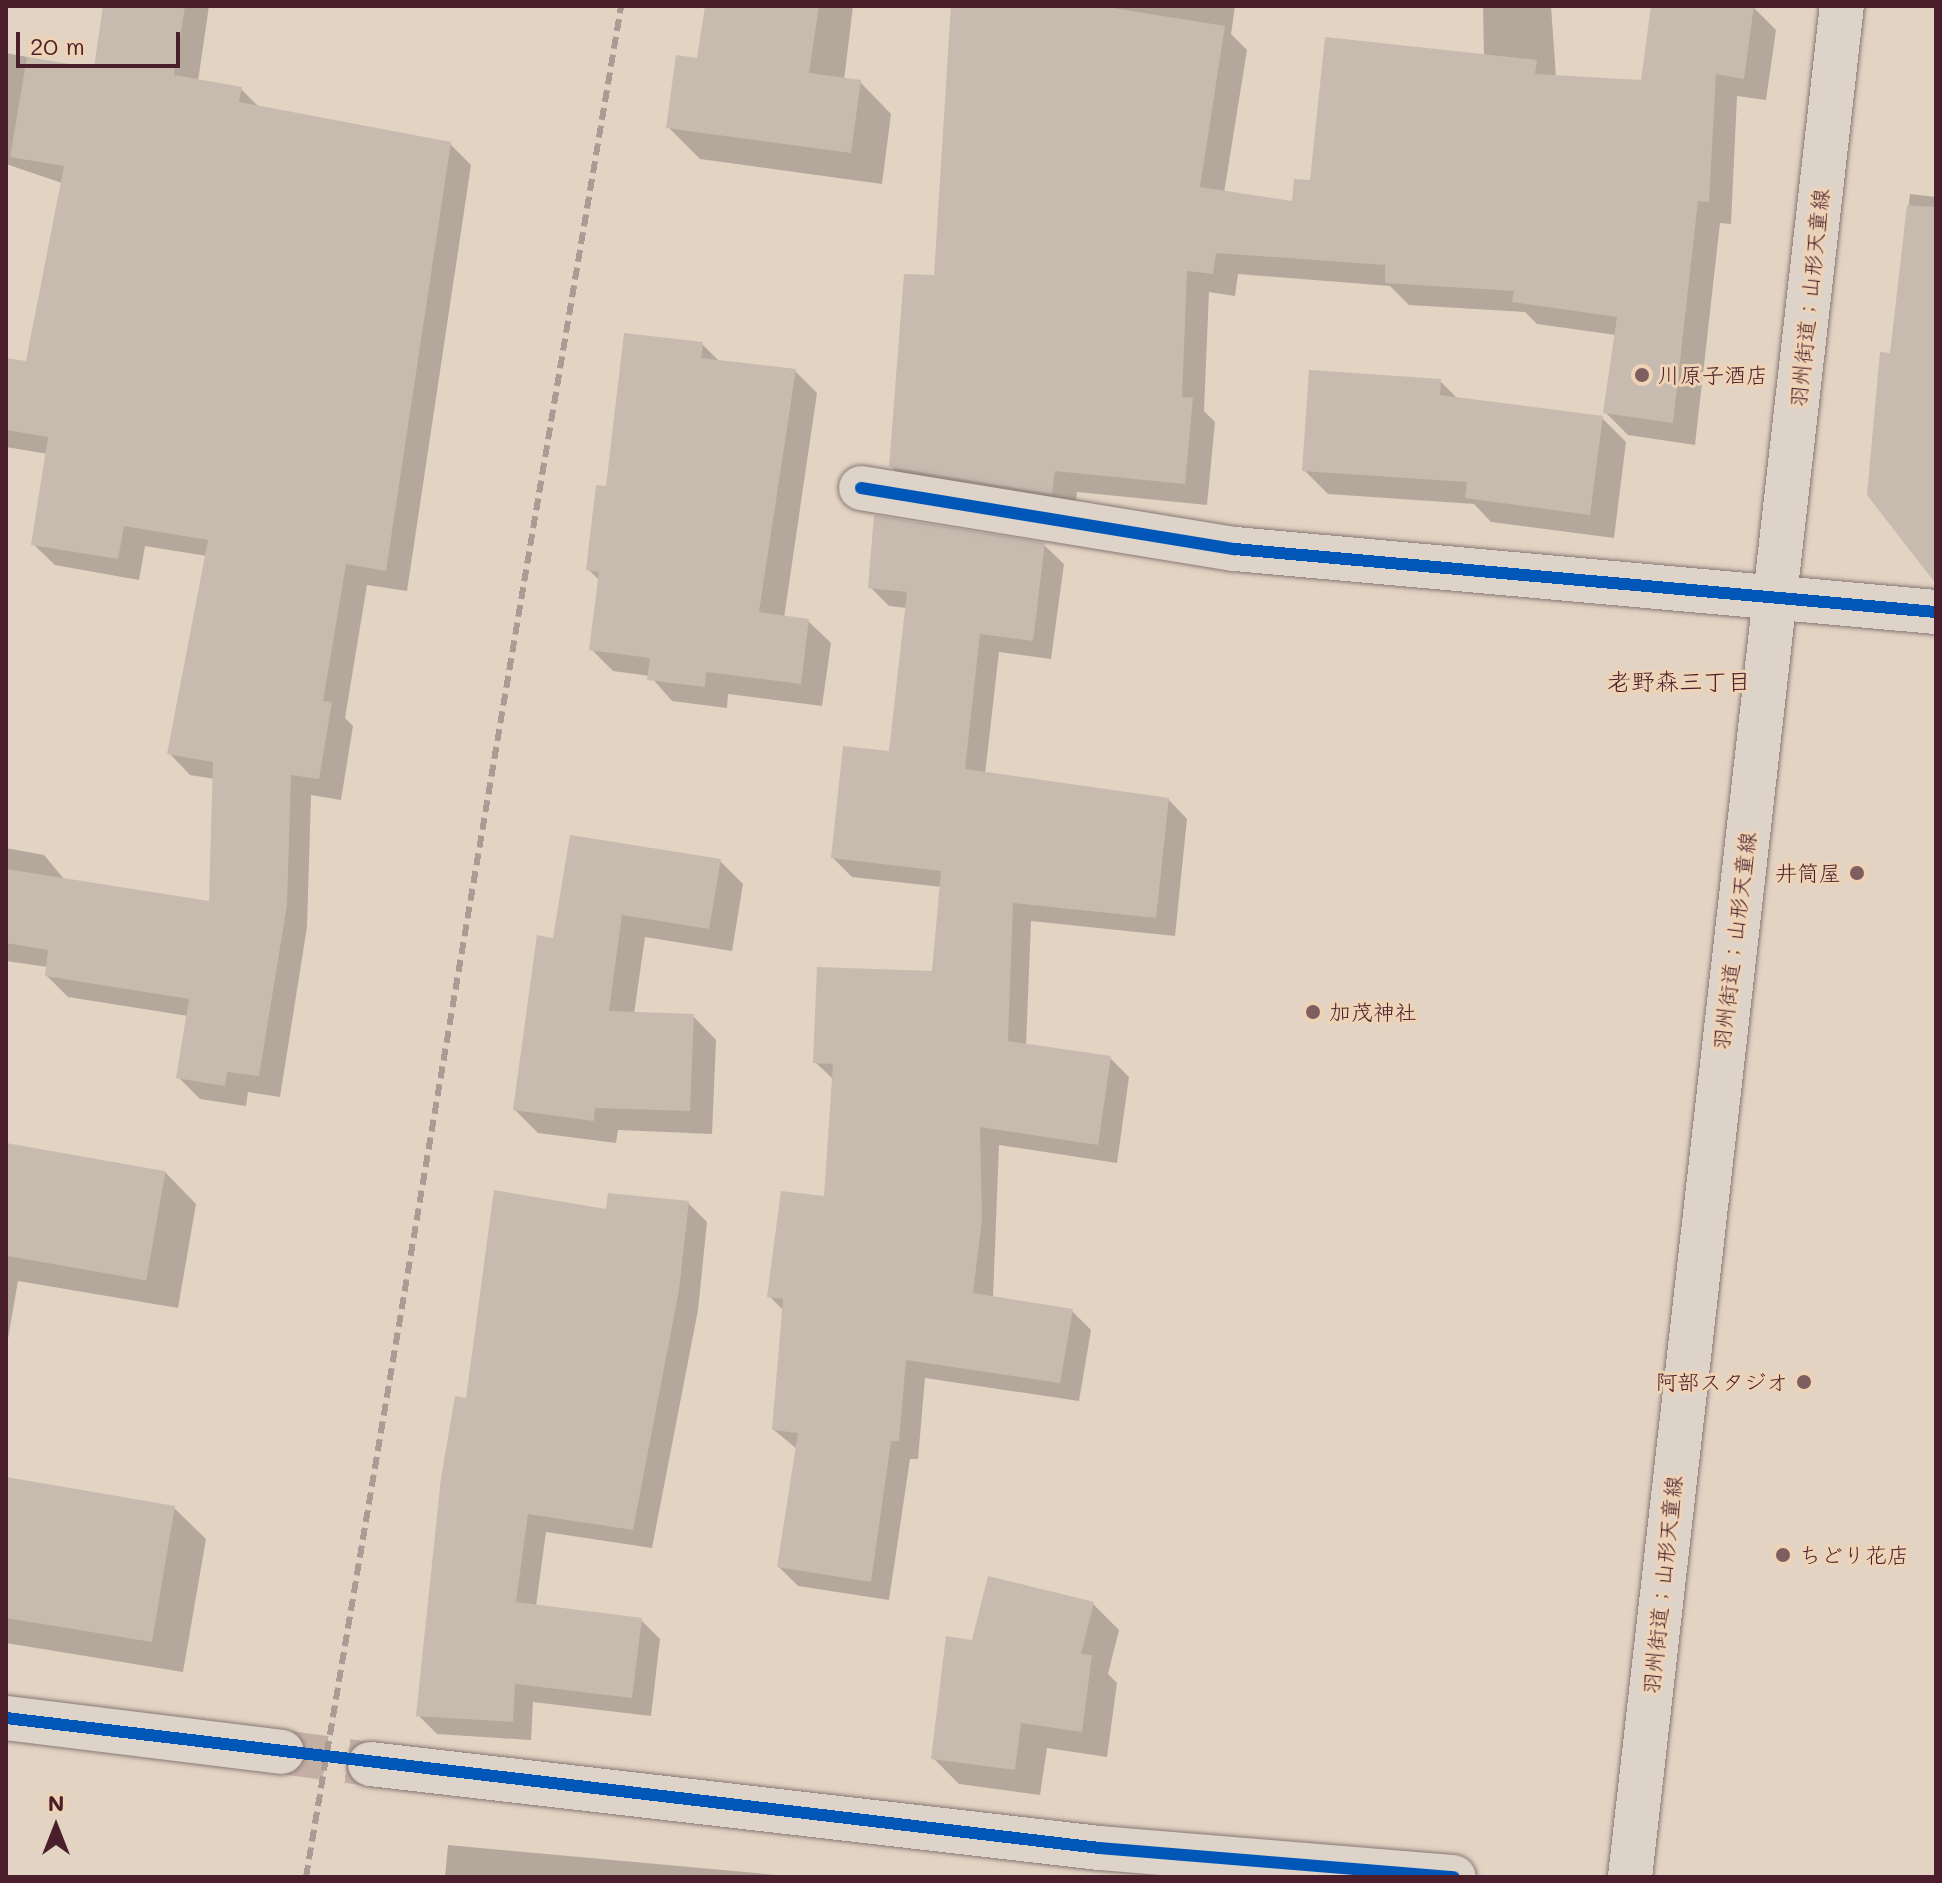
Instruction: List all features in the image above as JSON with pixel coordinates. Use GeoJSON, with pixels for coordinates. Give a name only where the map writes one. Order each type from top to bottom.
{"type":"FeatureCollection","features":[{"type":"Feature","properties":{"kind":"street","name":"羽州街道；山形天童線"},"geometry":{"type":"LineString","coordinates":[[1630,1877],[1842,6]]}},
{"type":"Feature","properties":{"kind":"street"},"geometry":{"type":"LineString","coordinates":[[861,488],[1235,549],[1775,594],[1936,612]]}},
{"type":"Feature","properties":{"kind":"street"},"geometry":{"type":"LineString","coordinates":[[6,1718],[282,1752]]}},
{"type":"Feature","properties":{"kind":"street"},"geometry":{"type":"LineString","coordinates":[[370,1764],[1099,1848],[1454,1877]]}},
{"type":"Feature","properties":{"kind":"building"},"geometry":{"type":"Polygon","coordinates":[[[103,6],[185,6],[174,75],[242,87],[239,102],[451,142],[386,571],[346,564],[323,701],[332,702],[319,779],[291,775],[287,905],[259,1076],[227,1072],[225,1086],[176,1078],[189,999],[45,976],[48,950],[6,943],[6,869],[209,901],[213,762],[167,754],[208,540],[124,526],[118,559],[31,545],[48,437],[6,430],[6,358],[26,361],[64,166],[10,157],[27,57],[94,68],[103,6]]]}},
{"type":"Feature","properties":{"kind":"building"},"geometry":{"type":"Polygon","coordinates":[[[705,6],[819,6],[809,73],[861,80],[851,153],[666,128],[676,55],[697,58],[705,6]]]}},
{"type":"Feature","properties":{"kind":"building"},"geometry":{"type":"Polygon","coordinates":[[[951,6],[1101,6],[1225,26],[1200,187],[1292,201],[1294,179],[1310,180],[1325,37],[1537,60],[1535,74],[1641,80],[1651,6],[1754,6],[1744,79],[1716,74],[1709,202],[1698,201],[1673,423],[1603,413],[1617,317],[1512,302],[1514,291],[1385,283],[1385,265],[1216,253],[1213,274],[1187,271],[1182,397],[1193,398],[1185,484],[1055,471],[1052,494],[889,467],[904,274],[934,275],[951,6]]]}},
{"type":"Feature","properties":{"kind":"building"},"geometry":{"type":"Polygon","coordinates":[[[1907,205],[1936,207],[1936,584],[1867,495],[1880,352],[1890,353],[1907,205]]]}},
{"type":"Feature","properties":{"kind":"building"},"geometry":{"type":"Polygon","coordinates":[[[624,333],[703,342],[701,358],[796,369],[759,612],[809,619],[801,684],[706,672],[705,687],[647,680],[650,658],[589,650],[599,572],[586,570],[596,485],[606,486],[624,333]]]}},
{"type":"Feature","properties":{"kind":"building"},"geometry":{"type":"Polygon","coordinates":[[[1309,370],[1441,379],[1440,395],[1603,416],[1590,515],[1465,498],[1467,482],[1302,471],[1309,370]]]}},
{"type":"Feature","properties":{"kind":"building"},"geometry":{"type":"Polygon","coordinates":[[[874,515],[1045,543],[1033,641],[980,634],[965,769],[1169,798],[1156,918],[1013,903],[1008,1041],[1111,1056],[1098,1145],[980,1127],[982,1220],[973,1293],[1073,1309],[1060,1383],[906,1360],[899,1441],[891,1441],[871,1582],[777,1567],[798,1433],[772,1430],[783,1299],[767,1297],[781,1191],[824,1196],[833,1064],[813,1063],[817,967],[932,971],[941,871],[831,858],[843,746],[889,751],[907,592],[868,588],[874,515]]]}},
{"type":"Feature","properties":{"kind":"building"},"geometry":{"type":"Polygon","coordinates":[[[570,835],[721,859],[709,929],[622,915],[609,1011],[694,1014],[690,1111],[595,1108],[594,1121],[513,1110],[537,935],[553,938],[570,835]]]}},
{"type":"Feature","properties":{"kind":"building"},"geometry":{"type":"Polygon","coordinates":[[[6,1143],[166,1171],[146,1280],[6,1256],[6,1143]]]}},
{"type":"Feature","properties":{"kind":"building"},"geometry":{"type":"Polygon","coordinates":[[[494,1190],[606,1209],[608,1193],[689,1201],[679,1290],[633,1530],[528,1514],[516,1602],[642,1618],[632,1698],[515,1684],[513,1722],[416,1716],[441,1478],[455,1396],[466,1398],[494,1190]]]}},
{"type":"Feature","properties":{"kind":"building"},"geometry":{"type":"Polygon","coordinates":[[[6,1477],[175,1506],[152,1642],[6,1618],[6,1477]]]}},
{"type":"Feature","properties":{"kind":"building"},"geometry":{"type":"Polygon","coordinates":[[[988,1576],[1094,1602],[1081,1654],[1092,1655],[1082,1732],[1021,1723],[1015,1770],[931,1759],[946,1636],[972,1640],[988,1576]]]}},
{"type":"Feature","properties":{"kind":"tunnel"},"geometry":{"type":"LineString","coordinates":[[282,1752],[370,1764]]}},
{"type":"Feature","properties":{"kind":"railway"},"geometry":{"type":"LineString","coordinates":[[306,1877],[621,6]]}},
{"type":"Feature","properties":{"kind":"cycle path"},"geometry":{"type":"LineString","coordinates":[[861,488],[1235,549],[1936,612]]}},
{"type":"Feature","properties":{"kind":"cycle path"},"geometry":{"type":"LineString","coordinates":[[6,1718],[1099,1848],[1454,1877]]}},
{"type":"Feature","properties":{"kind":"place","name":"川原子酒店"},"geometry":{"type":"Point","coordinates":[1642,375]}},
{"type":"Feature","properties":{"kind":"place","name":"井筒屋"},"geometry":{"type":"Point","coordinates":[1857,873]}},
{"type":"Feature","properties":{"kind":"place","name":"加茂神社"},"geometry":{"type":"Point","coordinates":[1313,1012]}},
{"type":"Feature","properties":{"kind":"place","name":"阿部スタジオ"},"geometry":{"type":"Point","coordinates":[1804,1382]}},
{"type":"Feature","properties":{"kind":"place","name":"ちどり花店"},"geometry":{"type":"Point","coordinates":[1783,1555]}},
{"type":"Feature","properties":{"kind":"district","name":"老野森三丁目"},"geometry":{"type":"Point","coordinates":[1679,681]}}]}
